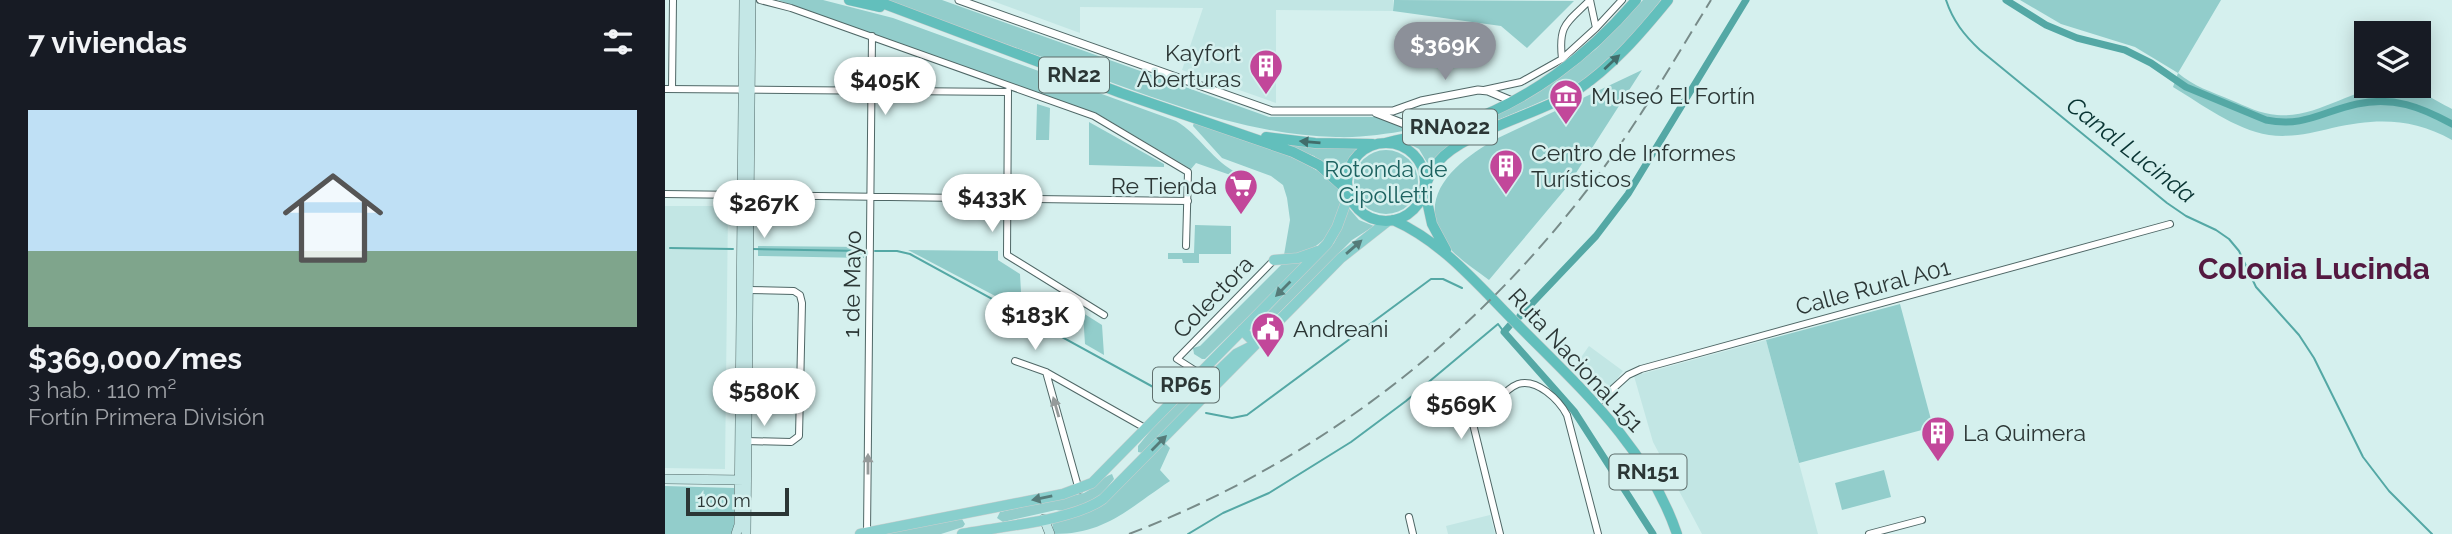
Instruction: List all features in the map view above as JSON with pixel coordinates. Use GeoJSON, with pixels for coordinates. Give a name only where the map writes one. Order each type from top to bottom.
{"type":"FeatureCollection","features":[{"type":"Feature","properties":{"kind":"highway","name":"RN22"},"geometry":{"type":"LineString","coordinates":[[849,0],[908,14]]}},
{"type":"Feature","properties":{"kind":"highway","name":"RN22"},"geometry":{"type":"LineString","coordinates":[[874,0],[1129,96],[1311,159],[1328,171],[1361,212],[1374,219],[1391,221]]}},
{"type":"Feature","properties":{"kind":"highway","name":"RNA022"},"geometry":{"type":"LineString","coordinates":[[1382,143],[1444,129],[1482,116],[1512,101],[1544,82],[1586,51],[1636,0]]}},
{"type":"Feature","properties":{"kind":"highway","name":"RNA022"},"geometry":{"type":"LineString","coordinates":[[1425,188],[1437,163],[1451,149],[1548,105],[1590,81],[1631,43],[1668,0]]}},
{"type":"Feature","properties":{"kind":"highway","name":"RN22"},"geometry":{"type":"LineString","coordinates":[[1241,133],[1315,143],[1400,145],[1412,153],[1421,165],[1425,188]]}},
{"type":"Feature","properties":{"kind":"highway"},"geometry":{"type":"LineString","coordinates":[[1348,193],[1348,171],[1355,158],[1365,149],[1382,143]]}},
{"type":"Feature","properties":{"kind":"highway"},"geometry":{"type":"LineString","coordinates":[[1391,221],[1403,218],[1415,209],[1425,188]]}},
{"type":"Feature","properties":{"kind":"highway","name":"Ruta Nacional 151"},"geometry":{"type":"LineString","coordinates":[[1425,188],[1434,231],[1452,258]]}},
{"type":"Feature","properties":{"kind":"highway","name":"Ruta Nacional 151"},"geometry":{"type":"LineString","coordinates":[[1391,221],[1416,231],[1452,258],[1596,404],[1643,464],[1677,534]]}},
{"type":"Feature","properties":{"kind":"main road"},"geometry":{"type":"LineString","coordinates":[[744,0],[747,90]]}},
{"type":"Feature","properties":{"kind":"main road"},"geometry":{"type":"LineString","coordinates":[[746,534],[743,441],[747,90],[751,0]]}},
{"type":"Feature","properties":{"kind":"main road","name":"RP65"},"geometry":{"type":"LineString","coordinates":[[864,533],[1079,490],[1092,483],[1327,244],[1337,227],[1348,193]]}},
{"type":"Feature","properties":{"kind":"main road","name":"RP65"},"geometry":{"type":"LineString","coordinates":[[962,534],[1044,519],[1098,503],[1349,251],[1391,221]]}},
{"type":"Feature","properties":{"kind":"main road"},"geometry":{"type":"LineString","coordinates":[[1274,260],[1308,256],[1327,244]]}},
{"type":"Feature","properties":{"kind":"main road"},"geometry":{"type":"LineString","coordinates":[[1199,373],[1214,375],[1236,354],[1257,344],[1241,330]]}},
{"type":"Feature","properties":{"kind":"main road"},"geometry":{"type":"LineString","coordinates":[[1119,456],[1133,469]]}},
{"type":"Feature","properties":{"kind":"main road"},"geometry":{"type":"LineString","coordinates":[[665,479],[743,480]]}},
{"type":"Feature","properties":{"kind":"main road"},"geometry":{"type":"LineString","coordinates":[[736,534],[743,480]]}},
{"type":"Feature","properties":{"kind":"main road"},"geometry":{"type":"LineString","coordinates":[[978,512],[981,530]]}},
{"type":"Feature","properties":{"kind":"main road"},"geometry":{"type":"LineString","coordinates":[[1044,519],[1049,534]]}},
{"type":"Feature","properties":{"kind":"street"},"geometry":{"type":"LineString","coordinates":[[673,0],[669,89],[981,92],[1009,89]]}},
{"type":"Feature","properties":{"kind":"street"},"geometry":{"type":"LineString","coordinates":[[760,0],[791,8],[985,77],[1009,89],[1098,118],[1188,172],[1186,246]]}},
{"type":"Feature","properties":{"kind":"street"},"geometry":{"type":"LineString","coordinates":[[959,0],[1267,110],[1372,111],[1393,111],[1421,102],[1521,82],[1562,58],[1622,0]]}},
{"type":"Feature","properties":{"kind":"street"},"geometry":{"type":"LineString","coordinates":[[1590,0],[1596,28]]}},
{"type":"Feature","properties":{"kind":"street"},"geometry":{"type":"LineString","coordinates":[[1562,58],[1562,28],[1590,0]]}},
{"type":"Feature","properties":{"kind":"street","name":"1 de Mayo"},"geometry":{"type":"LineString","coordinates":[[864,533],[871,36]]}},
{"type":"Feature","properties":{"kind":"street"},"geometry":{"type":"LineString","coordinates":[[981,92],[989,85],[985,77]]}},
{"type":"Feature","properties":{"kind":"street"},"geometry":{"type":"LineString","coordinates":[[1009,89],[1008,256],[1104,315]]}},
{"type":"Feature","properties":{"kind":"street"},"geometry":{"type":"LineString","coordinates":[[1483,90],[1512,101]]}},
{"type":"Feature","properties":{"kind":"street"},"geometry":{"type":"LineString","coordinates":[[1406,107],[1404,120],[1412,125]]}},
{"type":"Feature","properties":{"kind":"street"},"geometry":{"type":"LineString","coordinates":[[1372,111],[1396,122],[1412,125],[1457,115],[1482,116]]}},
{"type":"Feature","properties":{"kind":"street"},"geometry":{"type":"LineString","coordinates":[[665,194],[1188,201]]}},
{"type":"Feature","properties":{"kind":"street","name":"Calle Rural A01"},"geometry":{"type":"LineString","coordinates":[[1596,404],[1628,375],[1641,369],[2170,224]]}},
{"type":"Feature","properties":{"kind":"street","name":"Colectora"},"geometry":{"type":"LineString","coordinates":[[1199,373],[1177,359],[1274,260]]}},
{"type":"Feature","properties":{"kind":"street"},"geometry":{"type":"LineString","coordinates":[[743,441],[791,442],[797,439],[800,433],[802,301],[800,295],[792,291],[745,290]]}},
{"type":"Feature","properties":{"kind":"street"},"geometry":{"type":"LineString","coordinates":[[1014,361],[1046,372],[1145,428]]}},
{"type":"Feature","properties":{"kind":"street"},"geometry":{"type":"LineString","coordinates":[[1046,372],[1079,490]]}},
{"type":"Feature","properties":{"kind":"street"},"geometry":{"type":"LineString","coordinates":[[1500,534],[1472,426],[1477,416],[1521,383],[1543,389],[1567,415],[1598,534]]}},
{"type":"Feature","properties":{"kind":"street"},"geometry":{"type":"LineString","coordinates":[[1409,517],[1413,534]]}},
{"type":"Feature","properties":{"kind":"street"},"geometry":{"type":"LineString","coordinates":[[1870,534],[1922,520]]}},
{"type":"Feature","properties":{"kind":"shaded area"},"geometry":{"type":"Polygon","coordinates":[[[990,0],[1393,0],[1393,11],[1276,10],[1276,103],[1182,70],[1203,8],[1080,7],[1080,33],[990,0]]]}},
{"type":"Feature","properties":{"kind":"shaded area"},"geometry":{"type":"Polygon","coordinates":[[[665,206],[726,206],[728,210],[725,469],[665,468],[665,206]]]}},
{"type":"Feature","properties":{"kind":"shaded area"},"geometry":{"type":"Polygon","coordinates":[[[1766,340],[1818,534],[1702,534],[1653,442],[1634,376],[1766,340]]]}},
{"type":"Feature","properties":{"kind":"shaded area"},"geometry":{"type":"Polygon","coordinates":[[[1589,346],[1623,371],[1611,387],[1577,363],[1589,346]]]}},
{"type":"Feature","properties":{"kind":"shaded area"},"geometry":{"type":"Polygon","coordinates":[[[1490,515],[1495,534],[1448,534],[1446,526],[1490,515]]]}},
{"type":"Feature","properties":{"kind":"green space"},"geometry":{"type":"Polygon","coordinates":[[[778,0],[823,0],[893,18],[1176,121],[1221,162],[1239,174],[1239,178],[1196,163],[1191,169],[1098,114],[778,0]]]}},
{"type":"Feature","properties":{"kind":"green space"},"geometry":{"type":"Polygon","coordinates":[[[886,0],[942,0],[1269,117],[1377,117],[1410,130],[1336,137],[1303,135],[1238,123],[1143,94],[886,0]]]}},
{"type":"Feature","properties":{"kind":"green space"},"geometry":{"type":"Polygon","coordinates":[[[1394,0],[1574,1],[1527,48],[1501,26],[1393,11],[1394,0]]]}},
{"type":"Feature","properties":{"kind":"green space"},"geometry":{"type":"Polygon","coordinates":[[[1643,0],[1661,0],[1618,51],[1587,78],[1478,129],[1440,153],[1429,166],[1419,149],[1405,142],[1543,89],[1596,49],[1643,0]]]}},
{"type":"Feature","properties":{"kind":"green space"},"geometry":{"type":"Polygon","coordinates":[[[2020,0],[2221,0],[2178,73],[2135,47],[2061,24],[2020,0]]]}},
{"type":"Feature","properties":{"kind":"green space"},"geometry":{"type":"Polygon","coordinates":[[[1642,70],[1567,187],[1489,280],[1451,250],[1438,227],[1435,210],[1437,195],[1455,168],[1498,138],[1642,70]]]}},
{"type":"Feature","properties":{"kind":"green space"},"geometry":{"type":"Polygon","coordinates":[[[2178,73],[2210,91],[2253,109],[2277,115],[2306,112],[2354,95],[2354,98],[2431,98],[2452,109],[2452,140],[2423,127],[2394,122],[2348,125],[2293,135],[2269,135],[2243,127],[2219,115],[2173,87],[2178,73]]]}},
{"type":"Feature","properties":{"kind":"green space"},"geometry":{"type":"Polygon","coordinates":[[[1037,104],[1050,108],[1049,140],[1036,140],[1037,104]]]}},
{"type":"Feature","properties":{"kind":"green space"},"geometry":{"type":"Polygon","coordinates":[[[1089,122],[1164,164],[1164,167],[1089,165],[1089,122]]]}},
{"type":"Feature","properties":{"kind":"green space"},"geometry":{"type":"Polygon","coordinates":[[[1194,122],[1252,141],[1300,161],[1335,184],[1341,196],[1341,205],[1326,237],[1310,249],[1284,255],[1290,220],[1283,185],[1271,176],[1222,158],[1193,126],[1194,122]]]}},
{"type":"Feature","properties":{"kind":"green space"},"geometry":{"type":"Polygon","coordinates":[[[1276,142],[1357,149],[1341,177],[1314,156],[1276,142]]]}},
{"type":"Feature","properties":{"kind":"green space","name":"Rotonda de Cipolletti"},"geometry":{"type":"Polygon","coordinates":[[[1380,150],[1392,150],[1409,159],[1416,170],[1416,194],[1409,205],[1392,214],[1380,214],[1368,209],[1359,200],[1354,188],[1354,176],[1359,164],[1368,155],[1380,150]]]}},
{"type":"Feature","properties":{"kind":"green space"},"geometry":{"type":"Polygon","coordinates":[[[1347,206],[1359,220],[1374,226],[1352,240],[1268,324],[1264,324],[1263,317],[1334,243],[1343,225],[1347,206]]]}},
{"type":"Feature","properties":{"kind":"green space"},"geometry":{"type":"Polygon","coordinates":[[[1195,225],[1231,226],[1231,254],[1199,254],[1199,263],[1168,259],[1168,253],[1194,253],[1195,225]]]}},
{"type":"Feature","properties":{"kind":"green space"},"geometry":{"type":"Polygon","coordinates":[[[758,246],[862,247],[864,258],[758,256],[758,246]]]}},
{"type":"Feature","properties":{"kind":"green space"},"geometry":{"type":"Polygon","coordinates":[[[908,250],[998,251],[998,260],[1020,274],[1022,310],[908,250]]]}},
{"type":"Feature","properties":{"kind":"green space"},"geometry":{"type":"Polygon","coordinates":[[[1307,259],[1205,359],[1194,354],[1193,348],[1200,346],[1282,264],[1307,259]]]}},
{"type":"Feature","properties":{"kind":"green space"},"geometry":{"type":"Polygon","coordinates":[[[1900,304],[1933,427],[1799,463],[1766,340],[1900,304]]]}},
{"type":"Feature","properties":{"kind":"green space"},"geometry":{"type":"Polygon","coordinates":[[[1083,313],[1102,325],[1104,355],[1085,344],[1083,313]]]}},
{"type":"Feature","properties":{"kind":"green space"},"geometry":{"type":"Polygon","coordinates":[[[1217,378],[1143,453],[1138,452],[1138,446],[1152,429],[1198,382],[1217,378]]]}},
{"type":"Feature","properties":{"kind":"green space"},"geometry":{"type":"Polygon","coordinates":[[[1165,443],[1170,448],[1160,470],[1170,481],[1129,510],[1103,524],[1088,530],[1054,534],[1052,522],[1103,504],[1165,443]]]}},
{"type":"Feature","properties":{"kind":"green space"},"geometry":{"type":"Polygon","coordinates":[[[1884,470],[1891,497],[1842,510],[1835,483],[1884,470]]]}},
{"type":"Feature","properties":{"kind":"green space"},"geometry":{"type":"Polygon","coordinates":[[[1112,474],[1114,479],[1097,500],[1064,511],[1056,510],[1003,522],[997,518],[1000,512],[1084,493],[1112,474]]]}},
{"type":"Feature","properties":{"kind":"green space"},"geometry":{"type":"Polygon","coordinates":[[[665,486],[734,488],[733,534],[665,534],[665,486]]]}},
{"type":"Feature","properties":{"kind":"green space"},"geometry":{"type":"Polygon","coordinates":[[[962,519],[965,524],[963,527],[941,534],[883,534],[962,519]]]}},
{"type":"Feature","properties":{"kind":"waterway"},"geometry":{"type":"LineString","coordinates":[[1520,316],[1596,236],[1628,194],[1746,0]]}},
{"type":"Feature","properties":{"kind":"waterway","name":"Canal Lucinda"},"geometry":{"type":"LineString","coordinates":[[1946,0],[1960,27],[1980,50],[2167,203],[2229,239],[2239,251],[2256,287],[2299,335],[2314,358],[2363,457],[2389,491],[2432,534]]}},
{"type":"Feature","properties":{"kind":"waterway"},"geometry":{"type":"LineString","coordinates":[[2006,0],[2046,25],[2077,38],[2125,50],[2151,63],[2186,87],[2266,120],[2291,122],[2357,104],[2383,101],[2418,108],[2452,124]]}},
{"type":"Feature","properties":{"kind":"waterway"},"geometry":{"type":"LineString","coordinates":[[670,248],[733,249]]}},
{"type":"Feature","properties":{"kind":"waterway"},"geometry":{"type":"LineString","coordinates":[[753,249],[862,251]]}},
{"type":"Feature","properties":{"kind":"waterway"},"geometry":{"type":"LineString","coordinates":[[875,251],[910,254],[1166,394]]}},
{"type":"Feature","properties":{"kind":"waterway"},"geometry":{"type":"LineString","coordinates":[[1206,413],[1232,418],[1247,415],[1431,279],[1443,279],[1462,288]]}},
{"type":"Feature","properties":{"kind":"waterway"},"geometry":{"type":"LineString","coordinates":[[1188,534],[1223,513],[1269,493],[1351,442],[1406,401],[1498,324],[1504,332]]}},
{"type":"Feature","properties":{"kind":"waterway"},"geometry":{"type":"LineString","coordinates":[[1511,324],[1504,332],[1574,411],[1653,534]]}},
{"type":"Feature","properties":{"kind":"railway"},"geometry":{"type":"LineString","coordinates":[[1129,534],[1199,504],[1266,469],[1331,430],[1392,386],[1450,338],[1504,286],[1555,230],[1602,170],[1645,108],[1711,0]]}},
{"type":"Feature","properties":{"kind":"place","name":"Kayfort Aberturas"},"geometry":{"type":"Point","coordinates":[1266,96]}},
{"type":"Feature","properties":{"kind":"place","name":"Museo El Fortín"},"geometry":{"type":"Point","coordinates":[1566,126]}},
{"type":"Feature","properties":{"kind":"place","name":"Centro de Informes Turísticos"},"geometry":{"type":"Point","coordinates":[1506,196]}},
{"type":"Feature","properties":{"kind":"place","name":"Re Tienda"},"geometry":{"type":"Point","coordinates":[1241,216]}},
{"type":"Feature","properties":{"kind":"place","name":"Andreani"},"geometry":{"type":"Point","coordinates":[1268,359]}},
{"type":"Feature","properties":{"kind":"place","name":"La Quimera"},"geometry":{"type":"Point","coordinates":[1938,463]}},
{"type":"Feature","properties":{"kind":"district","name":"Colonia Lucinda"},"geometry":{"type":"Point","coordinates":[2314,269]}}]}
